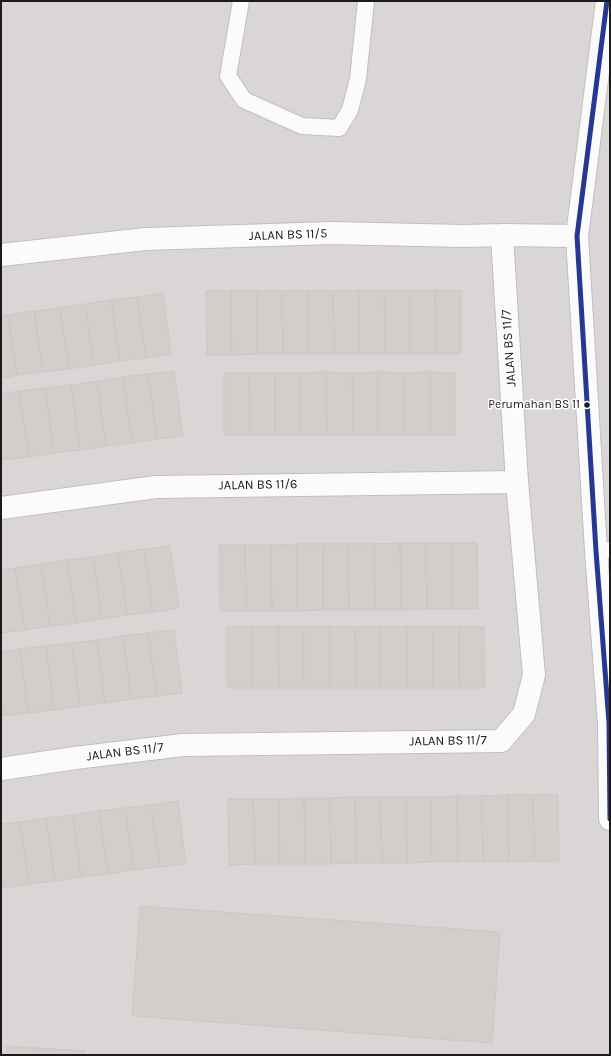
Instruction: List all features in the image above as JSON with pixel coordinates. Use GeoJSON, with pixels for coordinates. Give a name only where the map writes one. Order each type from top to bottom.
{"type":"FeatureCollection","features":[{"type":"Feature","properties":{"kind":"street"},"geometry":{"type":"LineString","coordinates":[[604,2],[577,236],[603,550],[609,723],[610,819]]}},
{"type":"Feature","properties":{"kind":"street","name":"JALAN BS 11/5"},"geometry":{"type":"LineString","coordinates":[[1,255],[146,240],[332,233],[463,236],[577,236]]}},
{"type":"Feature","properties":{"kind":"street","name":"JALAN BS 11/7"},"geometry":{"type":"LineString","coordinates":[[1,769],[75,758],[183,745],[501,741],[524,714],[534,675],[517,482],[502,235]]}},
{"type":"Feature","properties":{"kind":"street","name":"JALAN BS 11/6"},"geometry":{"type":"LineString","coordinates":[[1,508],[156,487],[517,482]]}},
{"type":"Feature","properties":{"kind":"lane"},"geometry":{"type":"LineString","coordinates":[[241,1],[228,76],[244,100],[302,126],[339,128],[350,110],[358,79],[366,1]]}},
{"type":"Feature","properties":{"kind":"shaded area"},"geometry":{"type":"Polygon","coordinates":[[[1,1],[610,1],[610,1055],[1,1055],[1,1]]]}},
{"type":"Feature","properties":{"kind":"building"},"geometry":{"type":"Polygon","coordinates":[[[359,290],[359,354],[334,354],[333,291],[359,290]]]}},
{"type":"Feature","properties":{"kind":"building"},"geometry":{"type":"Polygon","coordinates":[[[359,290],[384,290],[385,354],[359,354],[359,290]]]}},
{"type":"Feature","properties":{"kind":"building"},"geometry":{"type":"Polygon","coordinates":[[[384,290],[410,291],[410,354],[385,354],[384,290]]]}},
{"type":"Feature","properties":{"kind":"building"},"geometry":{"type":"Polygon","coordinates":[[[435,290],[461,290],[461,354],[436,354],[435,290]]]}},
{"type":"Feature","properties":{"kind":"building"},"geometry":{"type":"Polygon","coordinates":[[[435,290],[436,354],[410,354],[410,291],[435,290]]]}},
{"type":"Feature","properties":{"kind":"building"},"geometry":{"type":"Polygon","coordinates":[[[206,291],[231,291],[232,355],[207,355],[206,291]]]}},
{"type":"Feature","properties":{"kind":"building"},"geometry":{"type":"Polygon","coordinates":[[[231,291],[257,291],[257,354],[232,355],[231,291]]]}},
{"type":"Feature","properties":{"kind":"building"},"geometry":{"type":"Polygon","coordinates":[[[257,291],[282,291],[283,354],[257,354],[257,291]]]}},
{"type":"Feature","properties":{"kind":"building"},"geometry":{"type":"Polygon","coordinates":[[[282,291],[308,291],[308,354],[283,354],[282,291]]]}},
{"type":"Feature","properties":{"kind":"building"},"geometry":{"type":"Polygon","coordinates":[[[308,291],[333,291],[334,354],[308,354],[308,291]]]}},
{"type":"Feature","properties":{"kind":"building"},"geometry":{"type":"Polygon","coordinates":[[[163,293],[171,354],[146,358],[137,297],[163,293]]]}},
{"type":"Feature","properties":{"kind":"building"},"geometry":{"type":"Polygon","coordinates":[[[137,297],[146,358],[120,361],[111,300],[137,297]]]}},
{"type":"Feature","properties":{"kind":"building"},"geometry":{"type":"Polygon","coordinates":[[[111,300],[120,361],[94,365],[85,304],[111,300]]]}},
{"type":"Feature","properties":{"kind":"building"},"geometry":{"type":"Polygon","coordinates":[[[85,304],[94,365],[69,369],[60,308],[85,304]]]}},
{"type":"Feature","properties":{"kind":"building"},"geometry":{"type":"Polygon","coordinates":[[[60,308],[69,369],[43,372],[34,311],[60,308]]]}},
{"type":"Feature","properties":{"kind":"building"},"geometry":{"type":"Polygon","coordinates":[[[34,311],[43,372],[17,375],[8,315],[34,311]]]}},
{"type":"Feature","properties":{"kind":"building"},"geometry":{"type":"Polygon","coordinates":[[[8,315],[17,375],[1,378],[1,316],[8,315]]]}},
{"type":"Feature","properties":{"kind":"building"},"geometry":{"type":"Polygon","coordinates":[[[174,371],[183,436],[157,439],[148,374],[174,371]]]}},
{"type":"Feature","properties":{"kind":"building"},"geometry":{"type":"Polygon","coordinates":[[[326,372],[327,435],[301,435],[301,373],[326,372]]]}},
{"type":"Feature","properties":{"kind":"building"},"geometry":{"type":"Polygon","coordinates":[[[326,372],[352,373],[353,435],[327,435],[326,372]]]}},
{"type":"Feature","properties":{"kind":"building"},"geometry":{"type":"Polygon","coordinates":[[[378,372],[378,435],[353,435],[352,373],[378,372]]]}},
{"type":"Feature","properties":{"kind":"building"},"geometry":{"type":"Polygon","coordinates":[[[378,372],[404,373],[404,435],[378,435],[378,372]]]}},
{"type":"Feature","properties":{"kind":"building"},"geometry":{"type":"Polygon","coordinates":[[[430,372],[455,373],[455,435],[430,435],[430,372]]]}},
{"type":"Feature","properties":{"kind":"building"},"geometry":{"type":"Polygon","coordinates":[[[430,372],[430,435],[404,435],[404,373],[430,372]]]}},
{"type":"Feature","properties":{"kind":"building"},"geometry":{"type":"Polygon","coordinates":[[[224,373],[249,373],[250,435],[224,435],[224,373]]]}},
{"type":"Feature","properties":{"kind":"building"},"geometry":{"type":"Polygon","coordinates":[[[249,373],[275,373],[275,435],[250,435],[249,373]]]}},
{"type":"Feature","properties":{"kind":"building"},"geometry":{"type":"Polygon","coordinates":[[[275,373],[301,373],[301,435],[275,435],[275,373]]]}},
{"type":"Feature","properties":{"kind":"building"},"geometry":{"type":"Polygon","coordinates":[[[148,374],[157,439],[132,443],[123,377],[148,374]]]}},
{"type":"Feature","properties":{"kind":"building"},"geometry":{"type":"Polygon","coordinates":[[[123,377],[132,443],[106,446],[97,381],[123,377]]]}},
{"type":"Feature","properties":{"kind":"building"},"geometry":{"type":"Polygon","coordinates":[[[97,381],[106,446],[80,450],[71,385],[97,381]]]}},
{"type":"Feature","properties":{"kind":"building"},"geometry":{"type":"Polygon","coordinates":[[[71,385],[80,450],[54,453],[45,388],[71,385]]]}},
{"type":"Feature","properties":{"kind":"building"},"geometry":{"type":"Polygon","coordinates":[[[45,388],[54,453],[29,457],[19,391],[45,388]]]}},
{"type":"Feature","properties":{"kind":"building"},"geometry":{"type":"Polygon","coordinates":[[[19,391],[29,457],[3,460],[1,449],[1,394],[19,391]]]}},
{"type":"Feature","properties":{"kind":"building"},"geometry":{"type":"Polygon","coordinates":[[[400,543],[401,610],[375,610],[374,544],[400,543]]]}},
{"type":"Feature","properties":{"kind":"building"},"geometry":{"type":"Polygon","coordinates":[[[400,543],[426,543],[427,609],[401,610],[400,543]]]}},
{"type":"Feature","properties":{"kind":"building"},"geometry":{"type":"Polygon","coordinates":[[[426,543],[452,543],[452,609],[427,609],[426,543]]]}},
{"type":"Feature","properties":{"kind":"building"},"geometry":{"type":"Polygon","coordinates":[[[452,543],[477,543],[478,609],[452,609],[452,543]]]}},
{"type":"Feature","properties":{"kind":"building"},"geometry":{"type":"Polygon","coordinates":[[[297,544],[297,611],[272,611],[271,545],[297,544]]]}},
{"type":"Feature","properties":{"kind":"building"},"geometry":{"type":"Polygon","coordinates":[[[297,544],[323,544],[323,610],[297,611],[297,544]]]}},
{"type":"Feature","properties":{"kind":"building"},"geometry":{"type":"Polygon","coordinates":[[[323,544],[348,544],[349,610],[323,610],[323,544]]]}},
{"type":"Feature","properties":{"kind":"building"},"geometry":{"type":"Polygon","coordinates":[[[348,544],[374,544],[375,610],[349,610],[348,544]]]}},
{"type":"Feature","properties":{"kind":"building"},"geometry":{"type":"Polygon","coordinates":[[[219,545],[245,545],[246,611],[220,611],[219,545]]]}},
{"type":"Feature","properties":{"kind":"building"},"geometry":{"type":"Polygon","coordinates":[[[245,545],[271,545],[272,611],[246,611],[245,545]]]}},
{"type":"Feature","properties":{"kind":"building"},"geometry":{"type":"Polygon","coordinates":[[[170,546],[179,608],[153,612],[144,549],[170,546]]]}},
{"type":"Feature","properties":{"kind":"building"},"geometry":{"type":"Polygon","coordinates":[[[144,549],[153,612],[127,615],[118,553],[144,549]]]}},
{"type":"Feature","properties":{"kind":"building"},"geometry":{"type":"Polygon","coordinates":[[[118,553],[127,615],[102,619],[93,557],[118,553]]]}},
{"type":"Feature","properties":{"kind":"building"},"geometry":{"type":"Polygon","coordinates":[[[93,557],[102,619],[76,623],[67,560],[93,557]]]}},
{"type":"Feature","properties":{"kind":"building"},"geometry":{"type":"Polygon","coordinates":[[[67,560],[76,623],[50,626],[41,564],[67,560]]]}},
{"type":"Feature","properties":{"kind":"building"},"geometry":{"type":"Polygon","coordinates":[[[41,564],[50,626],[25,630],[15,568],[41,564]]]}},
{"type":"Feature","properties":{"kind":"building"},"geometry":{"type":"Polygon","coordinates":[[[15,568],[25,630],[1,633],[1,570],[15,568]]]}},
{"type":"Feature","properties":{"kind":"building"},"geometry":{"type":"Polygon","coordinates":[[[253,626],[253,688],[227,688],[227,627],[253,626]]]}},
{"type":"Feature","properties":{"kind":"building"},"geometry":{"type":"Polygon","coordinates":[[[253,626],[278,626],[279,688],[253,688],[253,626]]]}},
{"type":"Feature","properties":{"kind":"building"},"geometry":{"type":"Polygon","coordinates":[[[278,626],[304,627],[304,688],[279,688],[278,626]]]}},
{"type":"Feature","properties":{"kind":"building"},"geometry":{"type":"Polygon","coordinates":[[[330,626],[330,688],[304,688],[304,627],[330,626]]]}},
{"type":"Feature","properties":{"kind":"building"},"geometry":{"type":"Polygon","coordinates":[[[330,626],[355,627],[356,688],[330,688],[330,626]]]}},
{"type":"Feature","properties":{"kind":"building"},"geometry":{"type":"Polygon","coordinates":[[[381,626],[381,688],[356,688],[355,627],[381,626]]]}},
{"type":"Feature","properties":{"kind":"building"},"geometry":{"type":"Polygon","coordinates":[[[381,626],[407,626],[407,688],[381,688],[381,626]]]}},
{"type":"Feature","properties":{"kind":"building"},"geometry":{"type":"Polygon","coordinates":[[[407,626],[433,627],[433,688],[407,688],[407,626]]]}},
{"type":"Feature","properties":{"kind":"building"},"geometry":{"type":"Polygon","coordinates":[[[459,626],[484,627],[485,688],[459,688],[459,626]]]}},
{"type":"Feature","properties":{"kind":"building"},"geometry":{"type":"Polygon","coordinates":[[[459,626],[459,688],[433,688],[433,627],[459,626]]]}},
{"type":"Feature","properties":{"kind":"building"},"geometry":{"type":"Polygon","coordinates":[[[174,630],[182,693],[157,696],[148,633],[174,630]]]}},
{"type":"Feature","properties":{"kind":"building"},"geometry":{"type":"Polygon","coordinates":[[[148,633],[157,696],[131,699],[123,636],[148,633]]]}},
{"type":"Feature","properties":{"kind":"building"},"geometry":{"type":"Polygon","coordinates":[[[123,636],[131,699],[105,703],[97,640],[123,636]]]}},
{"type":"Feature","properties":{"kind":"building"},"geometry":{"type":"Polygon","coordinates":[[[97,640],[105,703],[80,706],[72,643],[97,640]]]}},
{"type":"Feature","properties":{"kind":"building"},"geometry":{"type":"Polygon","coordinates":[[[72,643],[80,706],[54,710],[46,646],[72,643]]]}},
{"type":"Feature","properties":{"kind":"building"},"geometry":{"type":"Polygon","coordinates":[[[46,646],[54,710],[28,713],[20,649],[46,646]]]}},
{"type":"Feature","properties":{"kind":"building"},"geometry":{"type":"Polygon","coordinates":[[[20,649],[28,713],[3,716],[1,701],[1,652],[20,649]]]}},
{"type":"Feature","properties":{"kind":"building"},"geometry":{"type":"Polygon","coordinates":[[[508,795],[509,862],[483,862],[482,796],[508,795]]]}},
{"type":"Feature","properties":{"kind":"building"},"geometry":{"type":"Polygon","coordinates":[[[508,795],[533,795],[534,861],[509,862],[508,795]]]}},
{"type":"Feature","properties":{"kind":"building"},"geometry":{"type":"Polygon","coordinates":[[[533,795],[558,795],[559,861],[534,861],[533,795]]]}},
{"type":"Feature","properties":{"kind":"building"},"geometry":{"type":"Polygon","coordinates":[[[457,796],[458,862],[432,862],[431,797],[457,796]]]}},
{"type":"Feature","properties":{"kind":"building"},"geometry":{"type":"Polygon","coordinates":[[[457,796],[482,796],[483,862],[458,862],[457,796]]]}},
{"type":"Feature","properties":{"kind":"building"},"geometry":{"type":"Polygon","coordinates":[[[355,797],[356,863],[331,864],[330,798],[355,797]]]}},
{"type":"Feature","properties":{"kind":"building"},"geometry":{"type":"Polygon","coordinates":[[[355,797],[380,797],[382,863],[356,863],[355,797]]]}},
{"type":"Feature","properties":{"kind":"building"},"geometry":{"type":"Polygon","coordinates":[[[380,797],[406,797],[407,863],[382,863],[380,797]]]}},
{"type":"Feature","properties":{"kind":"building"},"geometry":{"type":"Polygon","coordinates":[[[406,797],[431,797],[432,862],[407,863],[406,797]]]}},
{"type":"Feature","properties":{"kind":"building"},"geometry":{"type":"Polygon","coordinates":[[[304,798],[305,864],[280,864],[279,799],[304,798]]]}},
{"type":"Feature","properties":{"kind":"building"},"geometry":{"type":"Polygon","coordinates":[[[304,798],[330,798],[331,864],[305,864],[304,798]]]}},
{"type":"Feature","properties":{"kind":"building"},"geometry":{"type":"Polygon","coordinates":[[[228,799],[253,799],[255,864],[229,865],[228,799]]]}},
{"type":"Feature","properties":{"kind":"building"},"geometry":{"type":"Polygon","coordinates":[[[253,799],[279,799],[280,864],[255,864],[253,799]]]}},
{"type":"Feature","properties":{"kind":"building"},"geometry":{"type":"Polygon","coordinates":[[[178,801],[186,864],[160,867],[151,805],[178,801]]]}},
{"type":"Feature","properties":{"kind":"building"},"geometry":{"type":"Polygon","coordinates":[[[151,805],[160,867],[134,870],[125,808],[151,805]]]}},
{"type":"Feature","properties":{"kind":"building"},"geometry":{"type":"Polygon","coordinates":[[[125,808],[134,870],[108,874],[99,811],[125,808]]]}},
{"type":"Feature","properties":{"kind":"building"},"geometry":{"type":"Polygon","coordinates":[[[99,811],[108,874],[81,877],[73,815],[99,811]]]}},
{"type":"Feature","properties":{"kind":"building"},"geometry":{"type":"Polygon","coordinates":[[[73,815],[81,877],[55,881],[46,818],[73,815]]]}},
{"type":"Feature","properties":{"kind":"building"},"geometry":{"type":"Polygon","coordinates":[[[46,818],[55,881],[29,884],[20,822],[46,818]]]}},
{"type":"Feature","properties":{"kind":"building"},"geometry":{"type":"Polygon","coordinates":[[[20,822],[29,884],[3,888],[1,874],[1,824],[20,822]]]}},
{"type":"Feature","properties":{"kind":"building"},"geometry":{"type":"Polygon","coordinates":[[[140,906],[500,932],[492,1043],[132,1016],[140,906]]]}},
{"type":"Feature","properties":{"kind":"building"},"geometry":{"type":"Polygon","coordinates":[[[7,1046],[85,1051],[85,1055],[7,1055],[7,1046]]]}},
{"type":"Feature","properties":{"kind":"transit line"},"geometry":{"type":"LineString","coordinates":[[607,1],[577,236],[596,551],[609,723],[610,819]]}},
{"type":"Feature","properties":{"kind":"place","name":"Perumahan BS 11"},"geometry":{"type":"Point","coordinates":[587,405]}}]}
